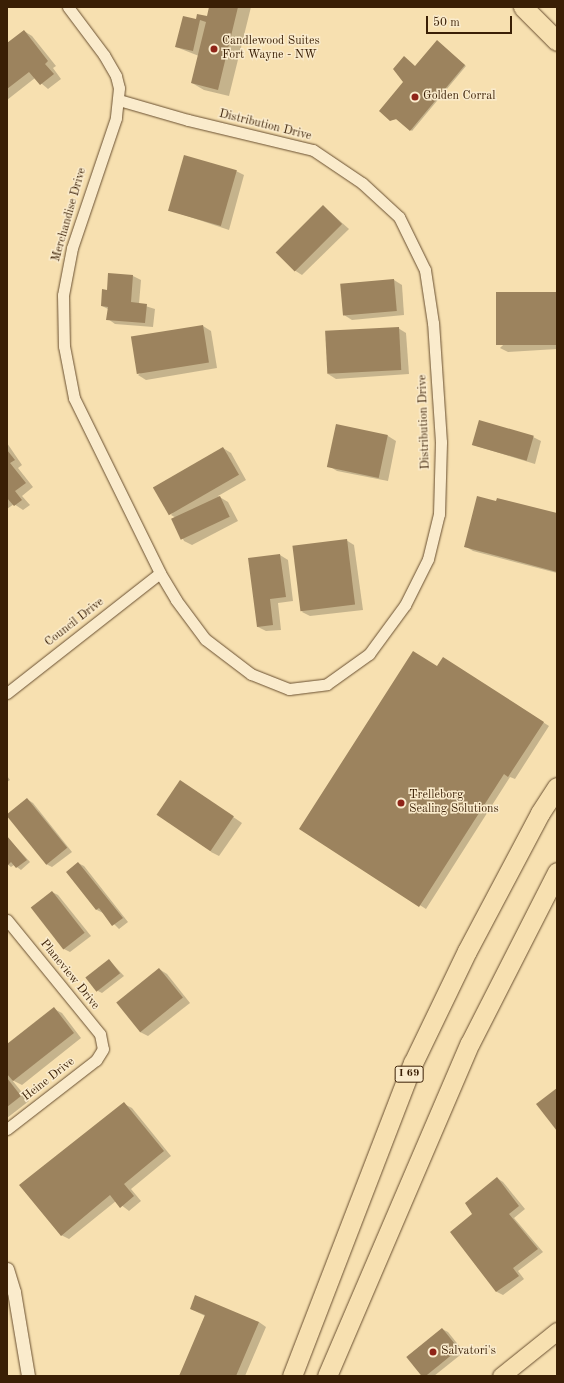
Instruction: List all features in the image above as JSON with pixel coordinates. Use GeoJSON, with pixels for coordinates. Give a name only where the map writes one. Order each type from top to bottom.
{"type":"FeatureCollection","features":[{"type":"Feature","properties":{"kind":"highway"},"geometry":{"type":"LineString","coordinates":[[523,7],[557,41]]}},
{"type":"Feature","properties":{"kind":"highway","name":"I 69"},"geometry":{"type":"LineString","coordinates":[[292,1376],[413,1063],[467,951],[540,813],[557,787]]}},
{"type":"Feature","properties":{"kind":"highway"},"geometry":{"type":"LineString","coordinates":[[327,1376],[470,1043],[557,872]]}},
{"type":"Feature","properties":{"kind":"main road"},"geometry":{"type":"LineString","coordinates":[[501,1376],[557,1331]]}},
{"type":"Feature","properties":{"kind":"street","name":"Merchandise Drive"},"geometry":{"type":"LineString","coordinates":[[68,7],[104,55],[116,76],[119,100],[71,252],[63,295],[64,346],[74,398],[160,573]]}},
{"type":"Feature","properties":{"kind":"street","name":"Distribution Drive"},"geometry":{"type":"LineString","coordinates":[[119,100],[188,120],[313,150],[362,183],[399,217],[425,270],[433,323],[441,442],[439,514],[428,559],[405,605],[369,654],[327,684],[289,689],[257,677],[205,639],[176,600],[160,573]]}},
{"type":"Feature","properties":{"kind":"street","name":"Council Drive"},"geometry":{"type":"LineString","coordinates":[[7,693],[160,573]]}},
{"type":"Feature","properties":{"kind":"street","name":"Planeview Drive"},"geometry":{"type":"LineString","coordinates":[[7,920],[100,1034],[103,1049]]}},
{"type":"Feature","properties":{"kind":"street","name":"Heine Drive"},"geometry":{"type":"LineString","coordinates":[[7,1129],[96,1060],[103,1049]]}},
{"type":"Feature","properties":{"kind":"street"},"geometry":{"type":"LineString","coordinates":[[7,1269],[14,1292],[28,1376]]}},
{"type":"Feature","properties":{"kind":"building","name":"Candlewood Suites Fort Wayne - NW"},"geometry":{"type":"Polygon","coordinates":[[[209,7],[238,7],[218,90],[191,83],[206,22],[200,20],[193,51],[175,47],[183,16],[196,19],[197,14],[207,16],[209,7]]]}},
{"type":"Feature","properties":{"kind":"building"},"geometry":{"type":"Polygon","coordinates":[[[24,30],[48,61],[45,64],[54,74],[40,85],[29,72],[7,89],[7,43],[24,30]]]}},
{"type":"Feature","properties":{"kind":"building","name":"Golden Corral"},"geometry":{"type":"Polygon","coordinates":[[[437,40],[465,65],[410,131],[396,119],[390,121],[379,111],[403,82],[393,69],[404,56],[415,66],[437,40]]]}},
{"type":"Feature","properties":{"kind":"building"},"geometry":{"type":"Polygon","coordinates":[[[184,155],[237,170],[221,226],[168,211],[184,155]]]}},
{"type":"Feature","properties":{"kind":"building"},"geometry":{"type":"Polygon","coordinates":[[[323,205],[342,224],[295,271],[276,252],[323,205]]]}},
{"type":"Feature","properties":{"kind":"building"},"geometry":{"type":"Polygon","coordinates":[[[108,273],[133,275],[131,302],[147,304],[145,323],[106,320],[108,307],[101,306],[102,289],[107,290],[108,273]]]}},
{"type":"Feature","properties":{"kind":"building"},"geometry":{"type":"Polygon","coordinates":[[[394,279],[397,311],[343,316],[340,284],[394,279]]]}},
{"type":"Feature","properties":{"kind":"building"},"geometry":{"type":"Polygon","coordinates":[[[496,292],[557,292],[557,345],[496,345],[496,292]]]}},
{"type":"Feature","properties":{"kind":"building"},"geometry":{"type":"Polygon","coordinates":[[[203,325],[209,363],[137,374],[131,336],[203,325]]]}},
{"type":"Feature","properties":{"kind":"building"},"geometry":{"type":"Polygon","coordinates":[[[399,327],[401,370],[327,374],[325,331],[399,327]]]}},
{"type":"Feature","properties":{"kind":"building"},"geometry":{"type":"Polygon","coordinates":[[[479,420],[534,436],[527,461],[472,445],[479,420]]]}},
{"type":"Feature","properties":{"kind":"building"},"geometry":{"type":"Polygon","coordinates":[[[336,424],[388,435],[379,478],[327,467],[336,424]]]}},
{"type":"Feature","properties":{"kind":"building"},"geometry":{"type":"Polygon","coordinates":[[[223,447],[239,475],[169,515],[153,488],[223,447]]]}},
{"type":"Feature","properties":{"kind":"building"},"geometry":{"type":"Polygon","coordinates":[[[7,450],[15,460],[10,463],[26,483],[15,491],[22,500],[14,506],[7,498],[7,450]]]}},
{"type":"Feature","properties":{"kind":"building"},"geometry":{"type":"Polygon","coordinates":[[[220,496],[230,517],[181,540],[171,519],[220,496]]]}},
{"type":"Feature","properties":{"kind":"building"},"geometry":{"type":"Polygon","coordinates":[[[477,496],[496,501],[497,498],[557,513],[557,572],[464,547],[477,496]]]}},
{"type":"Feature","properties":{"kind":"building"},"geometry":{"type":"Polygon","coordinates":[[[347,539],[355,605],[300,611],[292,546],[347,539]]]}},
{"type":"Feature","properties":{"kind":"building"},"geometry":{"type":"Polygon","coordinates":[[[280,554],[286,597],[270,599],[273,625],[257,627],[248,558],[280,554]]]}},
{"type":"Feature","properties":{"kind":"building","name":"Trelleborg Sealing Solutions"},"geometry":{"type":"Polygon","coordinates":[[[413,651],[437,666],[443,657],[544,722],[508,777],[504,774],[419,907],[299,829],[413,651]]]}},
{"type":"Feature","properties":{"kind":"building"},"geometry":{"type":"Polygon","coordinates":[[[180,780],[234,816],[210,851],[157,815],[180,780]]]}},
{"type":"Feature","properties":{"kind":"building"},"geometry":{"type":"Polygon","coordinates":[[[27,798],[67,848],[46,865],[7,816],[7,814],[27,798]]]}},
{"type":"Feature","properties":{"kind":"building"},"geometry":{"type":"Polygon","coordinates":[[[7,836],[27,860],[16,868],[11,862],[7,866],[7,836]]]}},
{"type":"Feature","properties":{"kind":"building"},"geometry":{"type":"Polygon","coordinates":[[[78,862],[123,918],[112,926],[99,908],[96,910],[66,872],[78,862]]]}},
{"type":"Feature","properties":{"kind":"building"},"geometry":{"type":"Polygon","coordinates":[[[52,891],[85,933],[63,949],[31,908],[52,891]]]}},
{"type":"Feature","properties":{"kind":"building"},"geometry":{"type":"Polygon","coordinates":[[[109,959],[120,973],[96,992],[85,977],[109,959]]]}},
{"type":"Feature","properties":{"kind":"building"},"geometry":{"type":"Polygon","coordinates":[[[159,968],[183,998],[140,1032],[116,1003],[159,968]]]}},
{"type":"Feature","properties":{"kind":"building"},"geometry":{"type":"Polygon","coordinates":[[[54,1007],[74,1033],[13,1081],[7,1074],[7,1044],[54,1007]]]}},
{"type":"Feature","properties":{"kind":"building"},"geometry":{"type":"Polygon","coordinates":[[[7,1078],[21,1096],[7,1107],[7,1078]]]}},
{"type":"Feature","properties":{"kind":"building"},"geometry":{"type":"Polygon","coordinates":[[[557,1088],[557,1131],[536,1104],[557,1088]]]}},
{"type":"Feature","properties":{"kind":"building"},"geometry":{"type":"Polygon","coordinates":[[[124,1102],[164,1151],[124,1184],[134,1196],[120,1208],[110,1195],[61,1236],[19,1185],[124,1102]]]}},
{"type":"Feature","properties":{"kind":"building"},"geometry":{"type":"Polygon","coordinates":[[[497,1177],[519,1206],[509,1214],[538,1249],[513,1268],[519,1276],[496,1292],[450,1232],[472,1214],[465,1203],[497,1177]]]}},
{"type":"Feature","properties":{"kind":"building"},"geometry":{"type":"Polygon","coordinates":[[[195,1295],[259,1322],[236,1376],[179,1376],[205,1315],[190,1309],[195,1295]]]}},
{"type":"Feature","properties":{"kind":"building","name":"Salvatori's"},"geometry":{"type":"Polygon","coordinates":[[[442,1328],[459,1349],[426,1376],[422,1376],[406,1357],[442,1328]]]}},
{"type":"Feature","properties":{"kind":"place","name":"Candlewood Suites Fort Wayne - NW"},"geometry":{"type":"Point","coordinates":[214,49]}},
{"type":"Feature","properties":{"kind":"place","name":"Golden Corral"},"geometry":{"type":"Point","coordinates":[415,97]}},
{"type":"Feature","properties":{"kind":"place","name":"Trelleborg Sealing Solutions"},"geometry":{"type":"Point","coordinates":[401,803]}},
{"type":"Feature","properties":{"kind":"place","name":"Salvatori's"},"geometry":{"type":"Point","coordinates":[433,1352]}}]}
